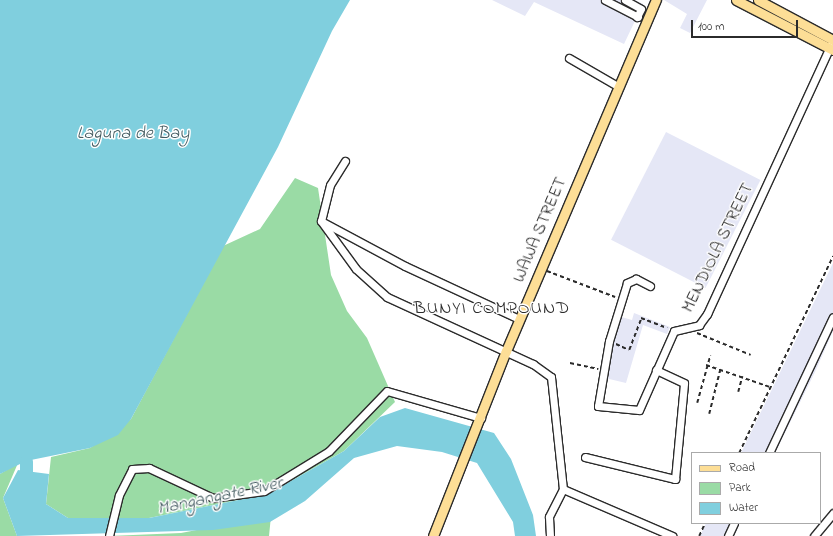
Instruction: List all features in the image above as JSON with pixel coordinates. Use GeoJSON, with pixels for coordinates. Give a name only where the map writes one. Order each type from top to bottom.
{"type":"FeatureCollection","features":[{"type":"Feature","properties":{"kind":"main road","name":"WAWA STREET"},"geometry":{"type":"LineString","coordinates":[[433,536],[519,319],[656,0]]}},
{"type":"Feature","properties":{"kind":"main road"},"geometry":{"type":"LineString","coordinates":[[736,0],[832,43]]}},
{"type":"Feature","properties":{"kind":"main road"},"geometry":{"type":"LineString","coordinates":[[758,0],[832,43]]}},
{"type":"Feature","properties":{"kind":"street"},"geometry":{"type":"LineString","coordinates":[[605,0],[638,17],[641,9],[625,0]]}},
{"type":"Feature","properties":{"kind":"street","name":"MENDIOLA STREET"},"geometry":{"type":"LineString","coordinates":[[650,286],[636,279],[627,283],[620,299],[609,341],[598,406],[639,410],[674,331],[688,329],[699,325],[707,314],[832,43]]}},
{"type":"Feature","properties":{"kind":"street"},"geometry":{"type":"LineString","coordinates":[[569,58],[619,87]]}},
{"type":"Feature","properties":{"kind":"street"},"geometry":{"type":"LineString","coordinates":[[346,161],[330,186],[321,220],[334,242],[374,288],[506,351],[551,377],[563,490],[549,517],[550,536]]}},
{"type":"Feature","properties":{"kind":"street"},"geometry":{"type":"LineString","coordinates":[[321,220],[398,263],[519,319]]}},
{"type":"Feature","properties":{"kind":"street"},"geometry":{"type":"LineString","coordinates":[[769,452],[833,317]]}},
{"type":"Feature","properties":{"kind":"street"},"geometry":{"type":"LineString","coordinates":[[585,457],[675,479],[684,383],[656,370]]}},
{"type":"Feature","properties":{"kind":"street"},"geometry":{"type":"LineString","coordinates":[[109,536],[119,495],[132,469],[148,468],[213,498],[264,491],[329,451],[387,391],[480,420]]}},
{"type":"Feature","properties":{"kind":"street"},"geometry":{"type":"LineString","coordinates":[[563,490],[672,536]]}},
{"type":"Feature","properties":{"kind":"street"},"geometry":{"type":"LineString","coordinates":[[814,536],[833,513]]}},
{"type":"Feature","properties":{"kind":"street"},"geometry":{"type":"LineString","coordinates":[[728,536],[734,524]]}},
{"type":"Feature","properties":{"kind":"path"},"geometry":{"type":"LineString","coordinates":[[738,452],[833,256]]}},
{"type":"Feature","properties":{"kind":"path"},"geometry":{"type":"LineString","coordinates":[[541,268],[620,299]]}},
{"type":"Feature","properties":{"kind":"path"},"geometry":{"type":"LineString","coordinates":[[609,341],[629,350],[641,318],[674,331]]}},
{"type":"Feature","properties":{"kind":"path"},"geometry":{"type":"LineString","coordinates":[[688,329],[751,355]]}},
{"type":"Feature","properties":{"kind":"path"},"geometry":{"type":"LineString","coordinates":[[697,403],[706,365],[710,356]]}},
{"type":"Feature","properties":{"kind":"path"},"geometry":{"type":"LineString","coordinates":[[570,363],[604,370]]}},
{"type":"Feature","properties":{"kind":"path"},"geometry":{"type":"LineString","coordinates":[[706,365],[770,387]]}},
{"type":"Feature","properties":{"kind":"path"},"geometry":{"type":"LineString","coordinates":[[709,414],[720,370]]}},
{"type":"Feature","properties":{"kind":"path"},"geometry":{"type":"LineString","coordinates":[[738,392],[742,377]]}},
{"type":"Feature","properties":{"kind":"path"},"geometry":{"type":"LineString","coordinates":[[699,536],[705,524]]}},
{"type":"Feature","properties":{"kind":"shaded area"},"geometry":{"type":"Polygon","coordinates":[[[492,0],[635,0],[643,4],[624,44],[534,2],[525,16],[492,0]]]}},
{"type":"Feature","properties":{"kind":"shaded area"},"geometry":{"type":"Polygon","coordinates":[[[664,0],[707,0],[690,33],[680,28],[687,14],[664,0]]]}},
{"type":"Feature","properties":{"kind":"shaded area"},"geometry":{"type":"Polygon","coordinates":[[[666,132],[760,180],[706,288],[611,240],[666,132]]]}},
{"type":"Feature","properties":{"kind":"shaded area"},"geometry":{"type":"Polygon","coordinates":[[[833,263],[833,331],[815,372],[775,452],[741,452],[833,263]]]}},
{"type":"Feature","properties":{"kind":"shaded area"},"geometry":{"type":"Polygon","coordinates":[[[634,313],[670,327],[667,334],[643,325],[626,383],[605,378],[609,341],[618,316],[632,320],[634,313]]]}},
{"type":"Feature","properties":{"kind":"shaded area"},"geometry":{"type":"Polygon","coordinates":[[[706,524],[740,524],[734,536],[700,536],[706,524]]]}},
{"type":"Feature","properties":{"kind":"green space"},"geometry":{"type":"Polygon","coordinates":[[[295,178],[318,188],[331,275],[347,311],[367,338],[395,402],[344,451],[268,494],[149,518],[68,518],[46,504],[51,457],[90,448],[131,419],[223,246],[260,229],[295,178]]]}},
{"type":"Feature","properties":{"kind":"green space"},"geometry":{"type":"Polygon","coordinates":[[[18,463],[3,498],[17,536],[0,536],[0,474],[18,463]]]}},
{"type":"Feature","properties":{"kind":"green space"},"geometry":{"type":"Polygon","coordinates":[[[271,516],[269,536],[109,536],[181,533],[271,516]]]}},
{"type":"Feature","properties":{"kind":"water","name":"Laguna de Bay"},"geometry":{"type":"Polygon","coordinates":[[[0,0],[350,0],[332,31],[278,147],[131,419],[118,435],[90,448],[26,461],[0,474],[0,0]]]}},
{"type":"Feature","properties":{"kind":"water"},"geometry":{"type":"Polygon","coordinates":[[[405,408],[494,433],[511,459],[533,515],[536,536],[515,536],[513,522],[477,463],[442,452],[397,446],[354,458],[305,501],[270,522],[213,530],[17,536],[3,498],[18,470],[49,474],[46,504],[68,518],[149,518],[268,494],[344,451],[380,417],[405,408]]]}},
{"type":"Feature","properties":{"kind":"waterway","name":"Mangangate River"},"geometry":{"type":"LineString","coordinates":[[26,461],[26,487]]}},
{"type":"Feature","properties":{"kind":"district","name":"BUNYI COMPOUND"},"geometry":{"type":"Point","coordinates":[492,309]}}]}
